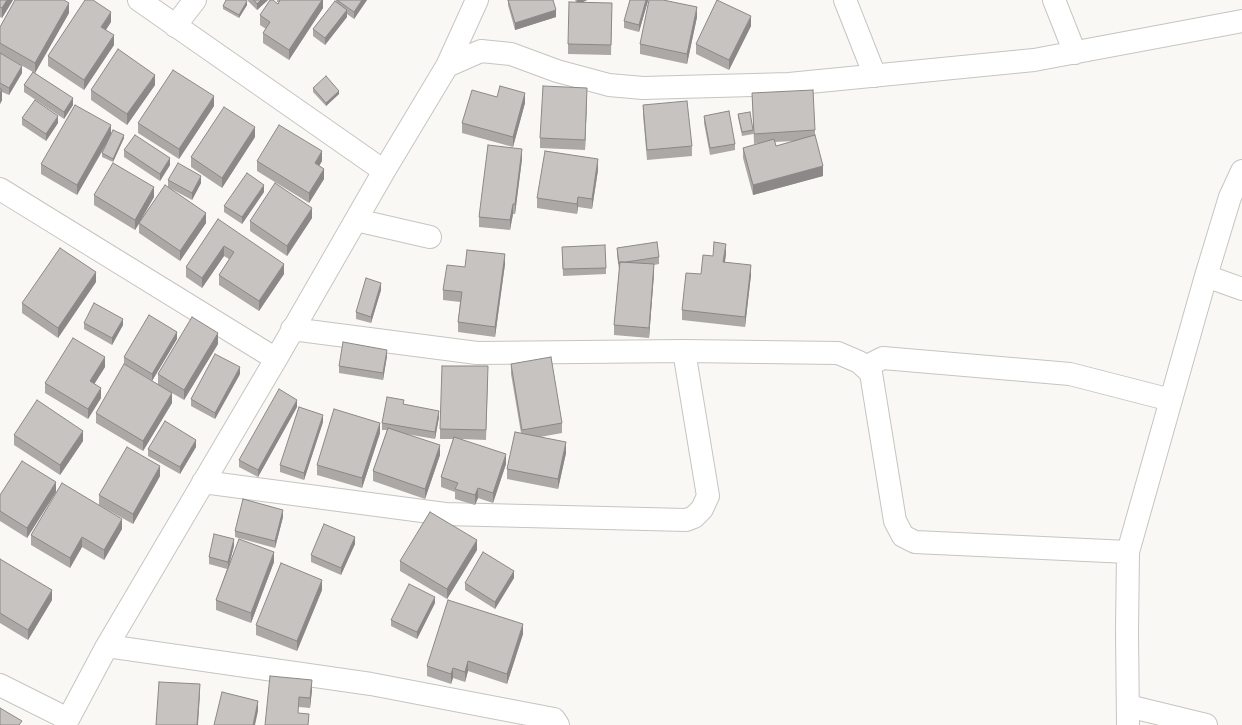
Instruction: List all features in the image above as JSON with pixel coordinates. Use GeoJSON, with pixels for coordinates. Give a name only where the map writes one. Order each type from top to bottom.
{"type":"FeatureCollection","features":[{"type":"Feature","properties":{"kind":"street"},"geometry":{"type":"LineString","coordinates":[[139,0],[384,171]]}},
{"type":"Feature","properties":{"kind":"street"},"geometry":{"type":"LineString","coordinates":[[175,26],[195,0]]}},
{"type":"Feature","properties":{"kind":"street"},"geometry":{"type":"LineString","coordinates":[[0,685],[66,722],[107,646],[276,359],[384,171],[447,66],[477,0]]}},
{"type":"Feature","properties":{"kind":"street"},"geometry":{"type":"LineString","coordinates":[[845,0],[875,76]]}},
{"type":"Feature","properties":{"kind":"street"},"geometry":{"type":"LineString","coordinates":[[1054,0],[1075,53]]}},
{"type":"Feature","properties":{"kind":"street"},"geometry":{"type":"LineString","coordinates":[[447,66],[481,51],[511,54],[558,71],[609,85],[643,88],[789,84],[1034,60],[1242,21]]}},
{"type":"Feature","properties":{"kind":"street"},"geometry":{"type":"LineString","coordinates":[[1206,725],[1128,716],[1128,552],[1206,276],[1230,197],[1242,171]]}},
{"type":"Feature","properties":{"kind":"street"},"geometry":{"type":"LineString","coordinates":[[0,189],[276,359]]}},
{"type":"Feature","properties":{"kind":"street"},"geometry":{"type":"LineString","coordinates":[[356,220],[430,237]]}},
{"type":"Feature","properties":{"kind":"street"},"geometry":{"type":"LineString","coordinates":[[1206,276],[1242,289]]}},
{"type":"Feature","properties":{"kind":"street"},"geometry":{"type":"LineString","coordinates":[[292,329],[477,353],[684,351],[838,354],[859,362],[871,373],[896,521],[903,536],[915,542],[1128,552]]}},
{"type":"Feature","properties":{"kind":"street"},"geometry":{"type":"LineString","coordinates":[[203,482],[445,514],[686,520],[694,518],[702,509],[708,496],[684,351]]}},
{"type":"Feature","properties":{"kind":"street"},"geometry":{"type":"LineString","coordinates":[[865,367],[883,358],[1070,374],[1171,400]]}},
{"type":"Feature","properties":{"kind":"street"},"geometry":{"type":"LineString","coordinates":[[107,646],[371,684],[554,719],[558,725]]}},
{"type":"Feature","properties":{"kind":"building"},"geometry":{"type":"Polygon","coordinates":[[[0,0],[7,0],[2,8],[0,7],[0,0]]]}},
{"type":"Feature","properties":{"kind":"building"},"geometry":{"type":"Polygon","coordinates":[[[15,0],[64,0],[69,3],[35,63],[0,43],[0,27],[15,0]]]}},
{"type":"Feature","properties":{"kind":"building"},"geometry":{"type":"Polygon","coordinates":[[[85,0],[93,0],[111,12],[101,27],[114,35],[84,80],[48,56],[85,0]]]}},
{"type":"Feature","properties":{"kind":"building"},"geometry":{"type":"Polygon","coordinates":[[[226,0],[247,1],[239,15],[223,6],[226,0]]]}},
{"type":"Feature","properties":{"kind":"building"},"geometry":{"type":"Polygon","coordinates":[[[254,0],[261,0],[257,4],[254,0]]]}},
{"type":"Feature","properties":{"kind":"building"},"geometry":{"type":"Polygon","coordinates":[[[270,0],[273,0],[278,4],[280,0],[322,0],[289,50],[263,33],[270,22],[260,15],[270,0]]]}},
{"type":"Feature","properties":{"kind":"building"},"geometry":{"type":"Polygon","coordinates":[[[337,0],[362,0],[354,12],[337,0]]]}},
{"type":"Feature","properties":{"kind":"building"},"geometry":{"type":"Polygon","coordinates":[[[508,0],[553,0],[556,10],[515,23],[508,0]]]}},
{"type":"Feature","properties":{"kind":"building"},"geometry":{"type":"Polygon","coordinates":[[[630,0],[646,0],[639,25],[624,21],[630,0]]]}},
{"type":"Feature","properties":{"kind":"building"},"geometry":{"type":"Polygon","coordinates":[[[649,0],[663,0],[697,7],[687,54],[640,44],[649,0]]]}},
{"type":"Feature","properties":{"kind":"building"},"geometry":{"type":"Polygon","coordinates":[[[717,0],[751,16],[729,60],[696,44],[717,0]]]}},
{"type":"Feature","properties":{"kind":"building"},"geometry":{"type":"Polygon","coordinates":[[[335,1],[347,10],[325,38],[313,29],[335,1]]]}},
{"type":"Feature","properties":{"kind":"building"},"geometry":{"type":"Polygon","coordinates":[[[569,2],[612,3],[611,45],[568,44],[569,2]]]}},
{"type":"Feature","properties":{"kind":"building"},"geometry":{"type":"Polygon","coordinates":[[[118,49],[155,75],[127,114],[91,90],[118,49]]]}},
{"type":"Feature","properties":{"kind":"building"},"geometry":{"type":"Polygon","coordinates":[[[0,53],[22,66],[9,88],[0,83],[0,53]]]}},
{"type":"Feature","properties":{"kind":"building"},"geometry":{"type":"Polygon","coordinates":[[[173,70],[214,96],[179,149],[138,123],[173,70]]]}},
{"type":"Feature","properties":{"kind":"building"},"geometry":{"type":"Polygon","coordinates":[[[33,72],[73,98],[64,112],[24,85],[33,72]]]}},
{"type":"Feature","properties":{"kind":"building"},"geometry":{"type":"Polygon","coordinates":[[[326,76],[339,91],[326,103],[313,88],[326,76]]]}},
{"type":"Feature","properties":{"kind":"building"},"geometry":{"type":"Polygon","coordinates":[[[500,86],[525,93],[513,137],[462,123],[472,90],[497,97],[500,86]]]}},
{"type":"Feature","properties":{"kind":"building"},"geometry":{"type":"Polygon","coordinates":[[[543,86],[587,88],[585,140],[540,138],[543,86]]]}},
{"type":"Feature","properties":{"kind":"building"},"geometry":{"type":"Polygon","coordinates":[[[813,90],[815,130],[754,134],[752,93],[813,90]]]}},
{"type":"Feature","properties":{"kind":"building"},"geometry":{"type":"Polygon","coordinates":[[[35,100],[58,116],[46,134],[22,118],[35,100]]]}},
{"type":"Feature","properties":{"kind":"building"},"geometry":{"type":"Polygon","coordinates":[[[687,101],[692,146],[647,150],[643,105],[687,101]]]}},
{"type":"Feature","properties":{"kind":"building"},"geometry":{"type":"Polygon","coordinates":[[[75,105],[111,125],[77,185],[41,164],[75,105]]]}},
{"type":"Feature","properties":{"kind":"building"},"geometry":{"type":"Polygon","coordinates":[[[224,107],[255,127],[222,178],[191,157],[224,107]]]}},
{"type":"Feature","properties":{"kind":"building"},"geometry":{"type":"Polygon","coordinates":[[[729,111],[735,144],[710,148],[704,116],[729,111]]]}},
{"type":"Feature","properties":{"kind":"building"},"geometry":{"type":"Polygon","coordinates":[[[750,112],[753,130],[742,132],[738,114],[750,112]]]}},
{"type":"Feature","properties":{"kind":"building"},"geometry":{"type":"Polygon","coordinates":[[[279,125],[322,151],[315,163],[324,169],[309,193],[257,161],[279,125]]]}},
{"type":"Feature","properties":{"kind":"building"},"geometry":{"type":"Polygon","coordinates":[[[113,130],[124,135],[113,159],[102,153],[113,130]]]}},
{"type":"Feature","properties":{"kind":"building"},"geometry":{"type":"Polygon","coordinates":[[[135,135],[170,158],[160,174],[124,150],[135,135]]]}},
{"type":"Feature","properties":{"kind":"building"},"geometry":{"type":"Polygon","coordinates":[[[815,135],[823,166],[753,185],[743,148],[774,139],[776,146],[815,135]]]}},
{"type":"Feature","properties":{"kind":"building"},"geometry":{"type":"Polygon","coordinates":[[[488,145],[522,149],[515,204],[513,204],[510,220],[479,217],[488,145]]]}},
{"type":"Feature","properties":{"kind":"building"},"geometry":{"type":"Polygon","coordinates":[[[545,151],[598,159],[592,199],[578,197],[577,204],[537,198],[545,151]]]}},
{"type":"Feature","properties":{"kind":"building"},"geometry":{"type":"Polygon","coordinates":[[[113,163],[154,187],[135,220],[94,195],[113,163]]]}},
{"type":"Feature","properties":{"kind":"building"},"geometry":{"type":"Polygon","coordinates":[[[178,163],[201,176],[192,193],[168,180],[178,163]]]}},
{"type":"Feature","properties":{"kind":"building"},"geometry":{"type":"Polygon","coordinates":[[[247,173],[264,185],[242,217],[224,206],[247,173]]]}},
{"type":"Feature","properties":{"kind":"building"},"geometry":{"type":"Polygon","coordinates":[[[275,183],[312,208],[287,246],[250,221],[275,183]]]}},
{"type":"Feature","properties":{"kind":"building"},"geometry":{"type":"Polygon","coordinates":[[[165,185],[206,213],[180,251],[139,223],[165,185]]]}},
{"type":"Feature","properties":{"kind":"building"},"geometry":{"type":"Polygon","coordinates":[[[218,219],[284,264],[259,301],[219,275],[234,252],[224,246],[202,278],[186,267],[218,219]]]}},
{"type":"Feature","properties":{"kind":"building"},"geometry":{"type":"Polygon","coordinates":[[[657,242],[659,257],[620,262],[619,264],[617,248],[657,242]]]}},
{"type":"Feature","properties":{"kind":"building"},"geometry":{"type":"Polygon","coordinates":[[[714,242],[726,244],[723,262],[751,265],[745,317],[682,310],[686,273],[701,274],[703,255],[713,256],[714,242]]]}},
{"type":"Feature","properties":{"kind":"building"},"geometry":{"type":"Polygon","coordinates":[[[605,245],[606,268],[563,269],[562,247],[605,245]]]}},
{"type":"Feature","properties":{"kind":"building"},"geometry":{"type":"Polygon","coordinates":[[[60,248],[96,272],[58,328],[22,303],[60,248]]]}},
{"type":"Feature","properties":{"kind":"building"},"geometry":{"type":"Polygon","coordinates":[[[467,250],[505,254],[495,327],[458,322],[462,292],[443,290],[447,265],[465,267],[467,250]]]}},
{"type":"Feature","properties":{"kind":"building"},"geometry":{"type":"Polygon","coordinates":[[[620,262],[654,264],[649,328],[614,325],[620,262]]]}},
{"type":"Feature","properties":{"kind":"building"},"geometry":{"type":"Polygon","coordinates":[[[366,278],[381,283],[371,317],[356,312],[366,278]]]}},
{"type":"Feature","properties":{"kind":"building"},"geometry":{"type":"Polygon","coordinates":[[[94,303],[123,319],[112,338],[84,323],[94,303]]]}},
{"type":"Feature","properties":{"kind":"building"},"geometry":{"type":"Polygon","coordinates":[[[149,315],[177,332],[152,374],[124,357],[149,315]]]}},
{"type":"Feature","properties":{"kind":"building"},"geometry":{"type":"Polygon","coordinates":[[[192,317],[218,333],[184,390],[158,374],[192,317]]]}},
{"type":"Feature","properties":{"kind":"building"},"geometry":{"type":"Polygon","coordinates":[[[73,338],[105,357],[90,381],[101,388],[88,409],[45,383],[73,338]]]}},
{"type":"Feature","properties":{"kind":"building"},"geometry":{"type":"Polygon","coordinates":[[[343,342],[387,350],[383,373],[339,366],[343,342]]]}},
{"type":"Feature","properties":{"kind":"building"},"geometry":{"type":"Polygon","coordinates":[[[215,354],[240,367],[215,413],[191,399],[215,354]]]}},
{"type":"Feature","properties":{"kind":"building"},"geometry":{"type":"Polygon","coordinates":[[[551,357],[562,423],[522,430],[511,364],[551,357]]]}},
{"type":"Feature","properties":{"kind":"building"},"geometry":{"type":"Polygon","coordinates":[[[124,364],[172,393],[143,441],[96,413],[124,364]]]}},
{"type":"Feature","properties":{"kind":"building"},"geometry":{"type":"Polygon","coordinates":[[[442,366],[488,366],[486,430],[440,429],[442,366]]]}},
{"type":"Feature","properties":{"kind":"building"},"geometry":{"type":"Polygon","coordinates":[[[279,389],[297,400],[258,470],[239,460],[279,389]]]}},
{"type":"Feature","properties":{"kind":"building"},"geometry":{"type":"Polygon","coordinates":[[[387,397],[404,400],[403,404],[439,411],[435,432],[382,423],[387,397]]]}},
{"type":"Feature","properties":{"kind":"building"},"geometry":{"type":"Polygon","coordinates":[[[37,400],[83,431],[60,465],[14,435],[37,400]]]}},
{"type":"Feature","properties":{"kind":"building"},"geometry":{"type":"Polygon","coordinates":[[[299,407],[323,415],[304,473],[280,465],[299,407]]]}},
{"type":"Feature","properties":{"kind":"building"},"geometry":{"type":"Polygon","coordinates":[[[334,409],[380,423],[362,478],[317,465],[334,409]]]}},
{"type":"Feature","properties":{"kind":"building"},"geometry":{"type":"Polygon","coordinates":[[[165,421],[196,440],[180,467],[148,449],[165,421]]]}},
{"type":"Feature","properties":{"kind":"building"},"geometry":{"type":"Polygon","coordinates":[[[388,428],[440,445],[425,489],[373,471],[388,428]]]}},
{"type":"Feature","properties":{"kind":"building"},"geometry":{"type":"Polygon","coordinates":[[[515,432],[566,442],[558,479],[507,469],[515,432]]]}},
{"type":"Feature","properties":{"kind":"building"},"geometry":{"type":"Polygon","coordinates":[[[454,437],[506,454],[493,493],[478,488],[475,495],[455,489],[458,483],[441,477],[454,437]]]}},
{"type":"Feature","properties":{"kind":"building"},"geometry":{"type":"Polygon","coordinates":[[[127,447],[160,466],[133,514],[99,495],[127,447]]]}},
{"type":"Feature","properties":{"kind":"building"},"geometry":{"type":"Polygon","coordinates":[[[22,461],[56,482],[27,528],[0,511],[0,495],[22,461]]]}},
{"type":"Feature","properties":{"kind":"building"},"geometry":{"type":"Polygon","coordinates":[[[62,483],[122,519],[104,550],[82,537],[70,558],[31,535],[62,483]]]}},
{"type":"Feature","properties":{"kind":"building"},"geometry":{"type":"Polygon","coordinates":[[[243,499],[283,510],[275,541],[235,531],[243,499]]]}},
{"type":"Feature","properties":{"kind":"building"},"geometry":{"type":"Polygon","coordinates":[[[430,512],[477,540],[447,589],[400,561],[430,512]]]}},
{"type":"Feature","properties":{"kind":"building"},"geometry":{"type":"Polygon","coordinates":[[[324,524],[355,537],[341,568],[311,555],[324,524]]]}},
{"type":"Feature","properties":{"kind":"building"},"geometry":{"type":"Polygon","coordinates":[[[214,534],[234,539],[228,562],[209,557],[214,534]]]}},
{"type":"Feature","properties":{"kind":"building"},"geometry":{"type":"Polygon","coordinates":[[[239,539],[274,552],[251,613],[216,600],[239,539]]]}},
{"type":"Feature","properties":{"kind":"building"},"geometry":{"type":"Polygon","coordinates":[[[483,552],[514,571],[495,602],[465,583],[483,552]]]}},
{"type":"Feature","properties":{"kind":"building"},"geometry":{"type":"Polygon","coordinates":[[[0,559],[52,590],[28,630],[0,613],[0,559]]]}},
{"type":"Feature","properties":{"kind":"building"},"geometry":{"type":"Polygon","coordinates":[[[281,563],[322,580],[297,641],[256,625],[281,563]]]}},
{"type":"Feature","properties":{"kind":"building"},"geometry":{"type":"Polygon","coordinates":[[[409,584],[435,597],[417,632],[391,620],[409,584]]]}},
{"type":"Feature","properties":{"kind":"building"},"geometry":{"type":"Polygon","coordinates":[[[448,600],[523,624],[507,674],[468,661],[465,672],[453,668],[451,674],[427,666],[448,600]]]}},
{"type":"Feature","properties":{"kind":"building"},"geometry":{"type":"Polygon","coordinates":[[[270,676],[312,680],[310,698],[299,697],[298,713],[309,714],[308,725],[265,725],[270,676]]]}},
{"type":"Feature","properties":{"kind":"building"},"geometry":{"type":"Polygon","coordinates":[[[159,682],[200,684],[197,725],[156,725],[159,682]]]}},
{"type":"Feature","properties":{"kind":"building"},"geometry":{"type":"Polygon","coordinates":[[[222,692],[258,701],[253,725],[214,725],[222,692]]]}},
{"type":"Feature","properties":{"kind":"building"},"geometry":{"type":"Polygon","coordinates":[[[0,708],[22,721],[19,725],[0,725],[0,708]]]}}]}
